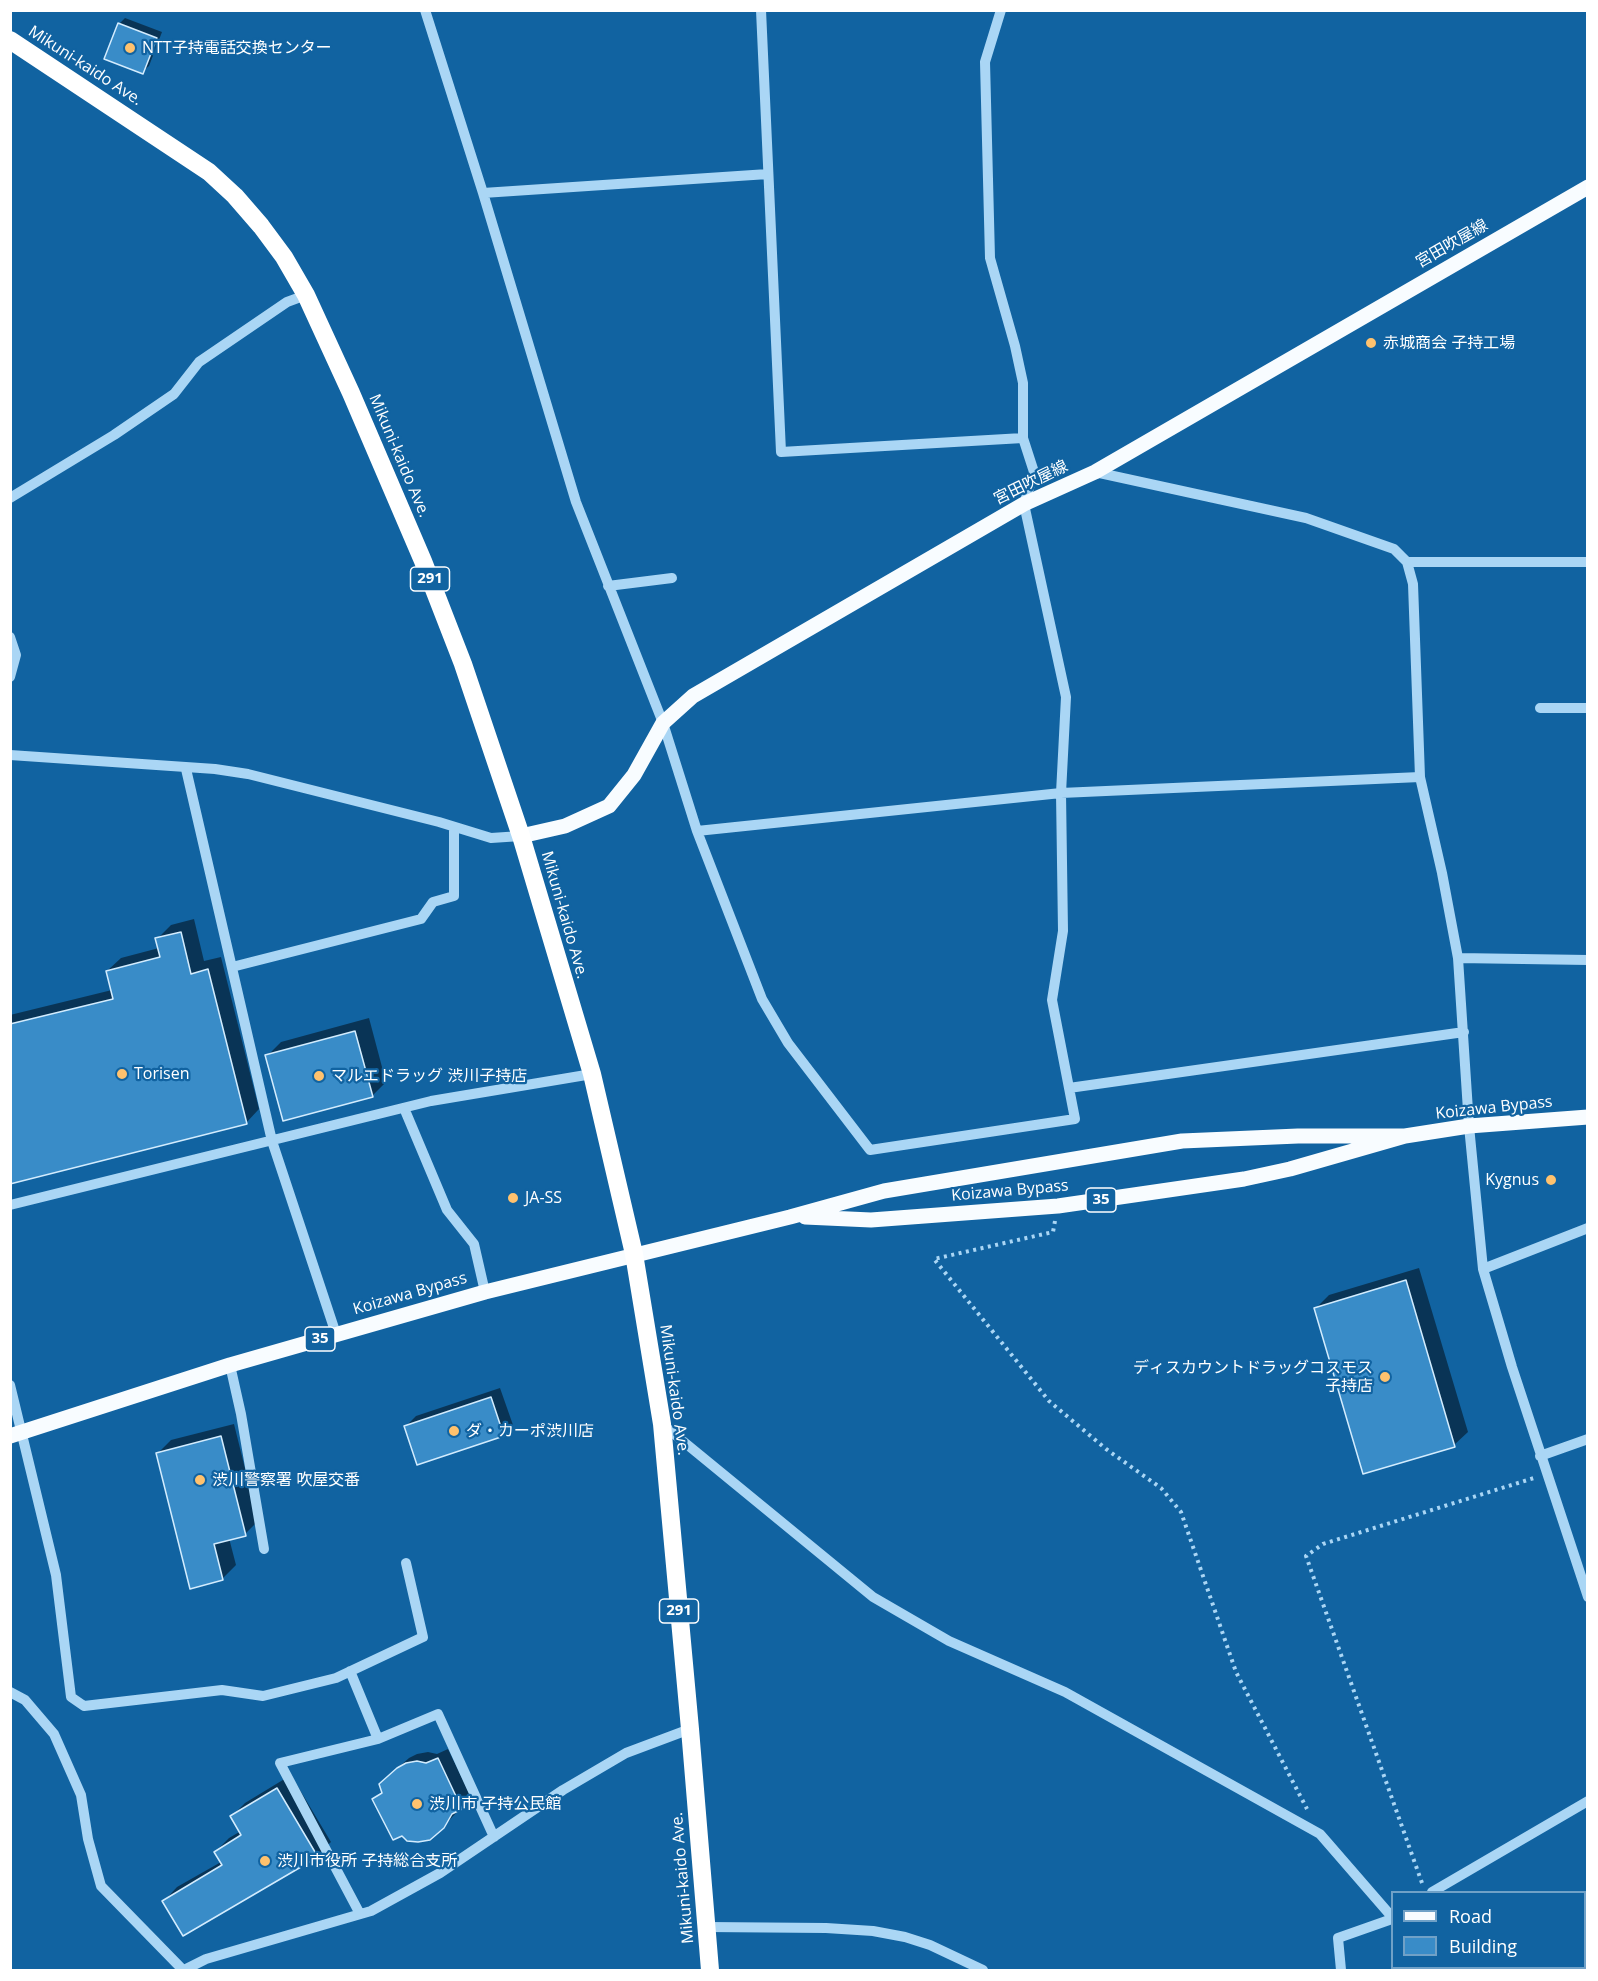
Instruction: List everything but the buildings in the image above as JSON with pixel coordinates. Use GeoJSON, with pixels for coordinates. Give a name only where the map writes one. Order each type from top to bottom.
{"type":"FeatureCollection","features":[{"type":"Feature","properties":{"kind":"highway","name":"Mikuni-kaido Ave."},"geometry":{"type":"LineString","coordinates":[[10,40],[209,172],[235,196],[284,256],[306,295],[351,393],[423,561],[463,664],[520,836],[592,1074],[634,1254],[662,1424],[710,1971]]}},
{"type":"Feature","properties":{"kind":"main road","name":"宮田吹屋線"},"geometry":{"type":"LineString","coordinates":[[520,836],[566,826],[609,806],[634,775],[663,723],[693,696],[1024,504],[1095,472],[1587,187]]}},
{"type":"Feature","properties":{"kind":"main road","name":"Koizawa Bypass"},"geometry":{"type":"LineString","coordinates":[[790,1217],[871,1220],[1058,1206],[1244,1179],[1290,1169],[1405,1136],[1469,1126],[1587,1118]]}},
{"type":"Feature","properties":{"kind":"main road","name":"Koizawa Bypass"},"geometry":{"type":"LineString","coordinates":[[16,1434],[230,1365],[485,1292],[790,1217],[884,1191],[1182,1141],[1298,1136],[1405,1136]]}},
{"type":"Feature","properties":{"kind":"street"},"geometry":{"type":"LineString","coordinates":[[425,10],[576,502],[663,723],[697,831],[762,999],[788,1043],[870,1150],[1075,1119],[1052,1000],[1063,931],[1061,793],[1066,697],[1024,504],[1034,472],[1023,438],[1023,382],[990,258],[985,62],[1001,10]]}},
{"type":"Feature","properties":{"kind":"street"},"geometry":{"type":"LineString","coordinates":[[761,10],[781,452],[1023,438]]}},
{"type":"Feature","properties":{"kind":"street"},"geometry":{"type":"LineString","coordinates":[[483,193],[768,174]]}},
{"type":"Feature","properties":{"kind":"street"},"geometry":{"type":"LineString","coordinates":[[10,498],[114,435],[174,394],[199,362],[287,303],[306,295]]}},
{"type":"Feature","properties":{"kind":"street"},"geometry":{"type":"LineString","coordinates":[[1095,472],[1306,518],[1394,549],[1407,562],[1413,584],[1420,777],[1442,873],[1458,958],[1469,1126],[1483,1269],[1540,1456],[1587,1597]]}},
{"type":"Feature","properties":{"kind":"street"},"geometry":{"type":"LineString","coordinates":[[1407,562],[1587,562]]}},
{"type":"Feature","properties":{"kind":"street"},"geometry":{"type":"LineString","coordinates":[[608,586],[672,578]]}},
{"type":"Feature","properties":{"kind":"street"},"geometry":{"type":"LineString","coordinates":[[10,637],[16,655],[10,677]]}},
{"type":"Feature","properties":{"kind":"street"},"geometry":{"type":"LineString","coordinates":[[1540,708],[1587,708]]}},
{"type":"Feature","properties":{"kind":"street"},"geometry":{"type":"LineString","coordinates":[[10,755],[186,769],[215,769],[248,774],[491,838],[520,836]]}},
{"type":"Feature","properties":{"kind":"street"},"geometry":{"type":"LineString","coordinates":[[186,769],[272,1141],[336,1335]]}},
{"type":"Feature","properties":{"kind":"street"},"geometry":{"type":"LineString","coordinates":[[697,831],[1061,793],[1420,777]]}},
{"type":"Feature","properties":{"kind":"street"},"geometry":{"type":"LineString","coordinates":[[232,967],[421,919],[433,902],[454,896],[454,827]]}},
{"type":"Feature","properties":{"kind":"street"},"geometry":{"type":"LineString","coordinates":[[1458,958],[1587,960]]}},
{"type":"Feature","properties":{"kind":"street"},"geometry":{"type":"LineString","coordinates":[[1068,1088],[1464,1032]]}},
{"type":"Feature","properties":{"kind":"street"},"geometry":{"type":"LineString","coordinates":[[10,1205],[431,1101],[592,1074]]}},
{"type":"Feature","properties":{"kind":"street"},"geometry":{"type":"LineString","coordinates":[[404,1108],[447,1210],[474,1244],[485,1292]]}},
{"type":"Feature","properties":{"kind":"street"},"geometry":{"type":"LineString","coordinates":[[1483,1269],[1587,1228]]}},
{"type":"Feature","properties":{"kind":"street"},"geometry":{"type":"LineString","coordinates":[[230,1365],[241,1414],[264,1549]]}},
{"type":"Feature","properties":{"kind":"street"},"geometry":{"type":"LineString","coordinates":[[10,1385],[16,1434],[56,1575],[71,1697],[84,1706],[222,1690],[263,1696],[336,1678],[423,1637],[406,1563]]}},
{"type":"Feature","properties":{"kind":"street"},"geometry":{"type":"LineString","coordinates":[[662,1424],[873,1597],[949,1641],[1065,1692],[1320,1834],[1391,1917]]}},
{"type":"Feature","properties":{"kind":"street"},"geometry":{"type":"LineString","coordinates":[[1540,1456],[1587,1439]]}},
{"type":"Feature","properties":{"kind":"street"},"geometry":{"type":"LineString","coordinates":[[350,1671],[378,1739]]}},
{"type":"Feature","properties":{"kind":"street"},"geometry":{"type":"LineString","coordinates":[[10,1692],[25,1700],[54,1734],[81,1795],[88,1839],[101,1886],[184,1971],[206,1959],[371,1911],[440,1873],[563,1790],[626,1753],[690,1729]]}},
{"type":"Feature","properties":{"kind":"street"},"geometry":{"type":"LineString","coordinates":[[360,1914],[280,1763],[378,1739],[438,1714],[494,1837]]}},
{"type":"Feature","properties":{"kind":"street"},"geometry":{"type":"LineString","coordinates":[[1435,1891],[1587,1801]]}},
{"type":"Feature","properties":{"kind":"street"},"geometry":{"type":"LineString","coordinates":[[1341,1971],[1338,1938],[1391,1918]]}},
{"type":"Feature","properties":{"kind":"street"},"geometry":{"type":"LineString","coordinates":[[707,1927],[826,1928],[873,1931],[905,1937],[930,1945],[983,1971]]}},
{"type":"Feature","properties":{"kind":"path"},"geometry":{"type":"LineString","coordinates":[[1058,1206],[1053,1232],[934,1260],[1049,1401],[1106,1449],[1161,1488],[1182,1512],[1236,1672],[1320,1834]]}},
{"type":"Feature","properties":{"kind":"path"},"geometry":{"type":"LineString","coordinates":[[1424,1891],[1306,1556],[1323,1544],[1546,1474]]}},
{"type":"Feature","properties":{"kind":"place","name":"NTT子持電話交換センター"},"geometry":{"type":"Point","coordinates":[130,48]}},
{"type":"Feature","properties":{"kind":"place","name":"赤城商会 子持工場"},"geometry":{"type":"Point","coordinates":[1371,343]}},
{"type":"Feature","properties":{"kind":"place","name":"Torisen"},"geometry":{"type":"Point","coordinates":[122,1074]}},
{"type":"Feature","properties":{"kind":"place","name":"マルエドラッグ 渋川子持店"},"geometry":{"type":"Point","coordinates":[319,1076]}},
{"type":"Feature","properties":{"kind":"place","name":"Kygnus"},"geometry":{"type":"Point","coordinates":[1551,1180]}},
{"type":"Feature","properties":{"kind":"place","name":"JA-SS"},"geometry":{"type":"Point","coordinates":[513,1198]}},
{"type":"Feature","properties":{"kind":"place","name":"ディスカウントドラッグコスモス 子持店"},"geometry":{"type":"Point","coordinates":[1385,1377]}},
{"type":"Feature","properties":{"kind":"place","name":"ダ・カーポ渋川店"},"geometry":{"type":"Point","coordinates":[454,1431]}},
{"type":"Feature","properties":{"kind":"place","name":"渋川警察署 吹屋交番"},"geometry":{"type":"Point","coordinates":[200,1480]}},
{"type":"Feature","properties":{"kind":"place","name":"渋川市 子持公民館"},"geometry":{"type":"Point","coordinates":[417,1804]}},
{"type":"Feature","properties":{"kind":"place","name":"渋川市役所 子持総合支所"},"geometry":{"type":"Point","coordinates":[265,1861]}}]}
